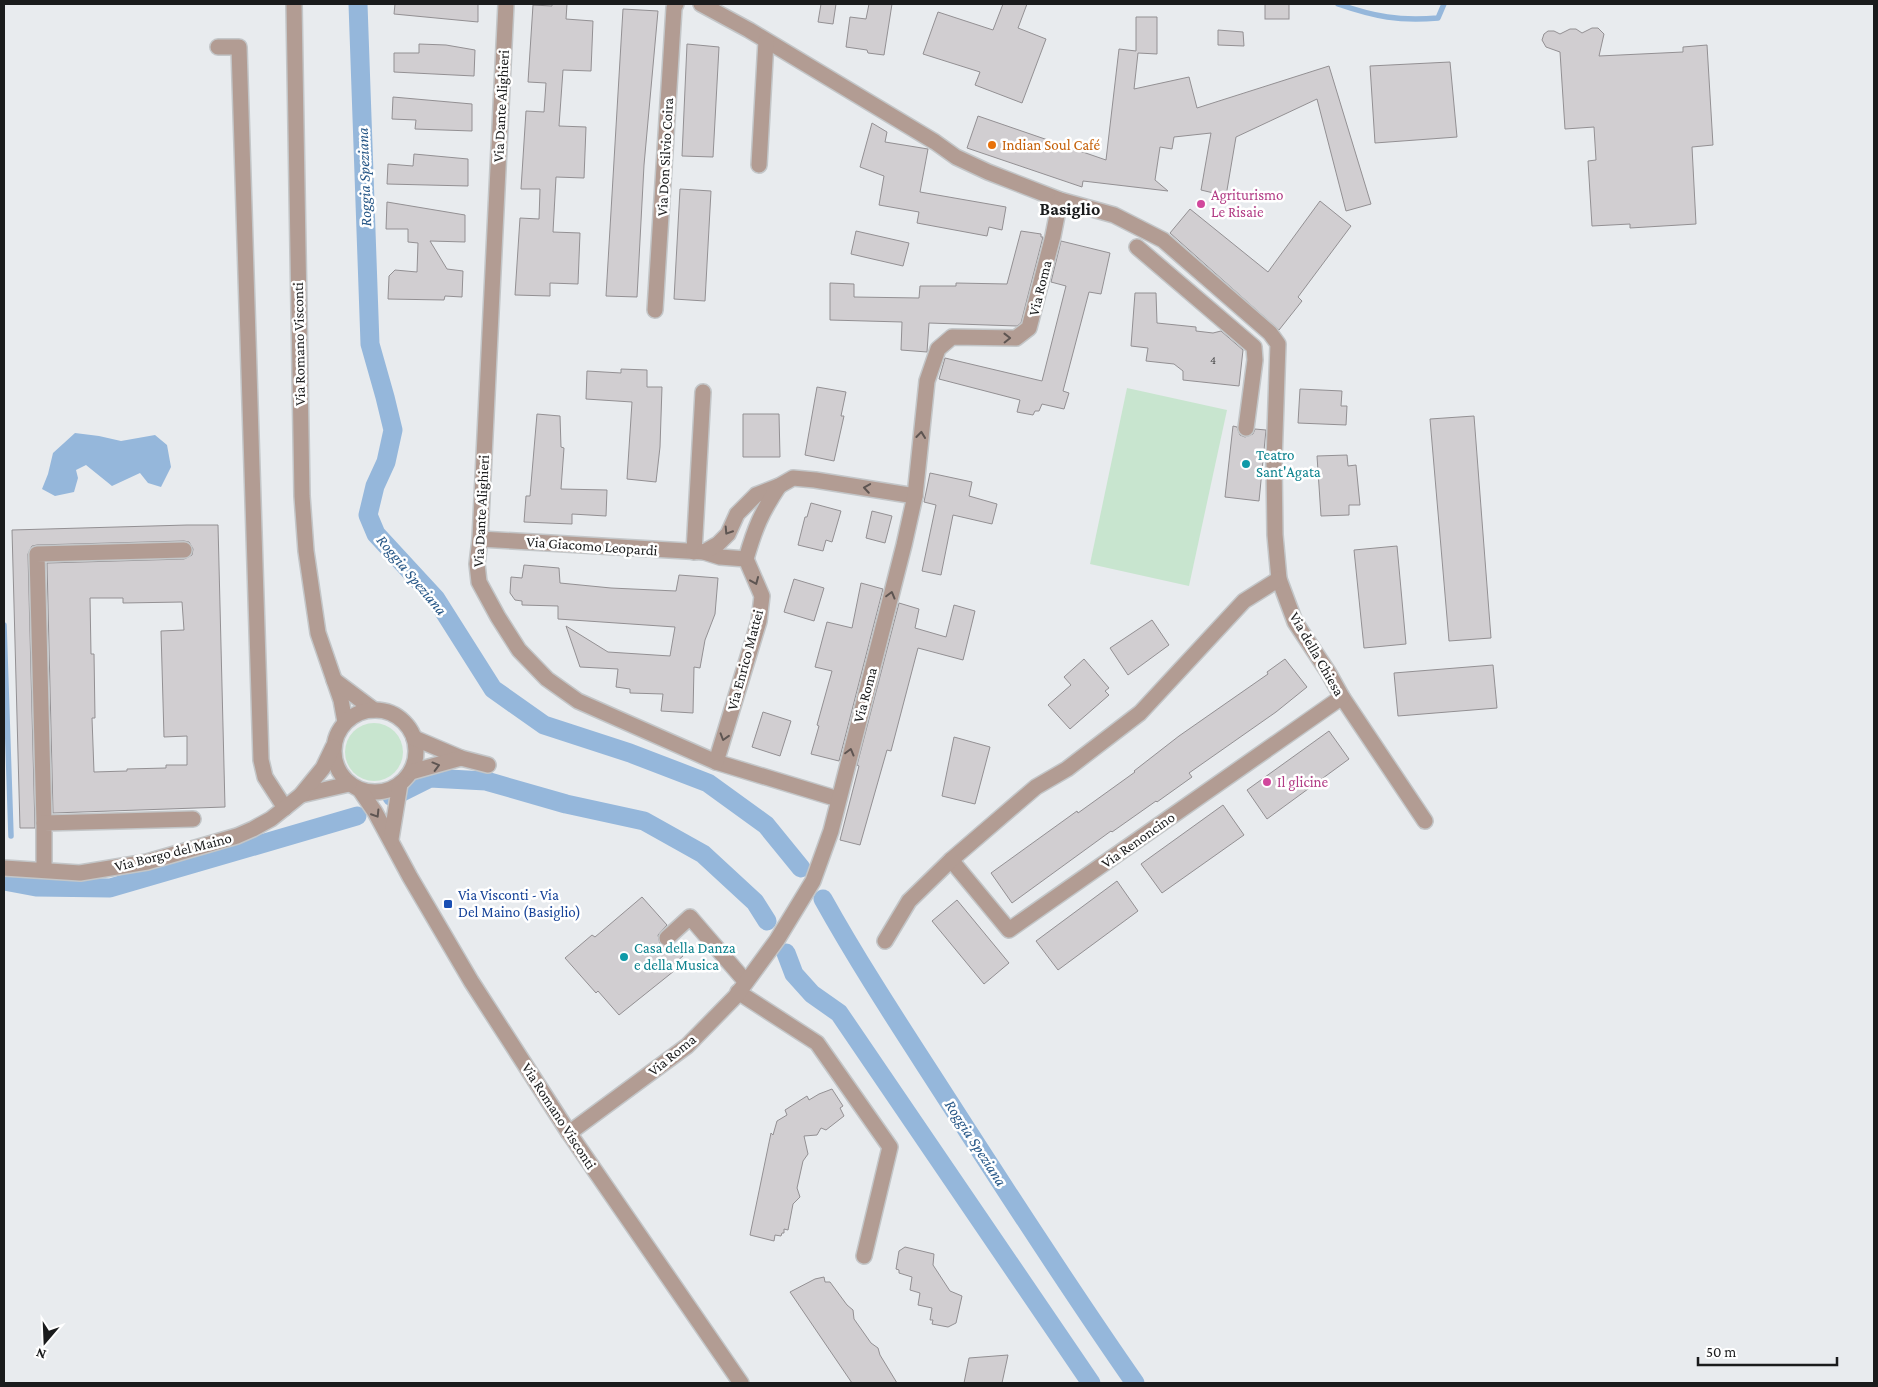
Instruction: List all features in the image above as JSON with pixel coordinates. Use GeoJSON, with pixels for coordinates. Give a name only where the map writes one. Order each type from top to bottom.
{"type":"FeatureCollection","features":[{"type":"Feature","properties":{"kind":"street","name":"Via Romano Visconti"},"geometry":{"type":"LineString","coordinates":[[294,4],[302,496],[306,551],[318,633],[341,700],[345,722]]}},
{"type":"Feature","properties":{"kind":"street","name":"Via Dante Alighieri"},"geometry":{"type":"LineString","coordinates":[[506,4],[480,538],[477,564],[479,582],[519,650],[546,679],[578,701],[716,762],[838,799]]}},
{"type":"Feature","properties":{"kind":"street","name":"Via Don Silvio Coira"},"geometry":{"type":"LineString","coordinates":[[655,310],[674,8],[676,4]]}},
{"type":"Feature","properties":{"kind":"street"},"geometry":{"type":"LineString","coordinates":[[701,4],[935,142],[956,158],[1060,200],[1114,214],[1163,240],[1270,333],[1278,344],[1255,360]]}},
{"type":"Feature","properties":{"kind":"street"},"geometry":{"type":"LineString","coordinates":[[760,165],[766,41]]}},
{"type":"Feature","properties":{"kind":"street"},"geometry":{"type":"LineString","coordinates":[[218,47],[239,47],[260,760],[265,777],[285,808]]}},
{"type":"Feature","properties":{"kind":"street","name":"Via Roma"},"geometry":{"type":"LineString","coordinates":[[570,1133],[687,1046],[742,987],[777,940],[813,882],[830,831],[904,545],[915,496],[926,381],[938,349],[952,337],[1016,338],[1029,328],[1053,236],[1060,200]]}},
{"type":"Feature","properties":{"kind":"street"},"geometry":{"type":"LineString","coordinates":[[1137,247],[1254,348],[1255,360],[1246,428]]}},
{"type":"Feature","properties":{"kind":"street","name":"Via della Chiesa"},"geometry":{"type":"LineString","coordinates":[[1278,344],[1274,462],[1275,535],[1279,579],[1295,622],[1342,697],[1425,821]]}},
{"type":"Feature","properties":{"kind":"street"},"geometry":{"type":"LineString","coordinates":[[699,552],[703,392]]}},
{"type":"Feature","properties":{"kind":"street"},"geometry":{"type":"LineString","coordinates":[[699,552],[718,544],[728,534],[737,514],[756,495],[793,478],[915,496]]}},
{"type":"Feature","properties":{"kind":"street"},"geometry":{"type":"LineString","coordinates":[[699,552],[720,557],[746,559],[755,527],[778,486]]}},
{"type":"Feature","properties":{"kind":"street","name":"Via Giacomo Leopardi"},"geometry":{"type":"LineString","coordinates":[[480,538],[699,552]]}},
{"type":"Feature","properties":{"kind":"street"},"geometry":{"type":"LineString","coordinates":[[44,870],[37,554],[184,550]]}},
{"type":"Feature","properties":{"kind":"street","name":"Via Enrico Mattei"},"geometry":{"type":"LineString","coordinates":[[716,762],[759,621],[762,596],[746,559]]}},
{"type":"Feature","properties":{"kind":"street"},"geometry":{"type":"LineString","coordinates":[[885,941],[908,901],[951,860],[1036,787],[1066,769],[1140,713],[1244,601],[1279,579]]}},
{"type":"Feature","properties":{"kind":"street"},"geometry":{"type":"LineString","coordinates":[[334,680],[374,710]]}},
{"type":"Feature","properties":{"kind":"street","name":"Via Renoncino"},"geometry":{"type":"LineString","coordinates":[[951,860],[1009,930],[1342,697]]}},
{"type":"Feature","properties":{"kind":"street"},"geometry":{"type":"LineString","coordinates":[[333,747],[337,734],[345,722],[363,712],[374,710],[384,711],[402,720],[414,738],[416,749],[415,761],[411,772],[400,784],[388,791],[374,793],[354,787]]}},
{"type":"Feature","properties":{"kind":"street"},"geometry":{"type":"LineString","coordinates":[[414,738],[462,758],[488,766]]}},
{"type":"Feature","properties":{"kind":"street","name":"Via Romano Visconti"},"geometry":{"type":"LineString","coordinates":[[333,747],[334,761],[340,774],[375,812],[410,878],[471,981],[570,1133],[741,1383]]}},
{"type":"Feature","properties":{"kind":"street","name":"Via Borgo del Maino"},"geometry":{"type":"LineString","coordinates":[[4,868],[80,873],[147,862],[237,836],[253,829],[301,795],[323,768],[333,747]]}},
{"type":"Feature","properties":{"kind":"street"},"geometry":{"type":"LineString","coordinates":[[411,772],[462,758]]}},
{"type":"Feature","properties":{"kind":"street"},"geometry":{"type":"LineString","coordinates":[[391,839],[400,784]]}},
{"type":"Feature","properties":{"kind":"street","name":"Via Borgo del Maino"},"geometry":{"type":"LineString","coordinates":[[301,795],[354,787]]}},
{"type":"Feature","properties":{"kind":"street"},"geometry":{"type":"LineString","coordinates":[[44,823],[193,819]]}},
{"type":"Feature","properties":{"kind":"street"},"geometry":{"type":"LineString","coordinates":[[667,938],[690,917],[742,987],[816,1043],[890,1147],[864,1256]]}},
{"type":"Feature","properties":{"kind":"green space"},"geometry":{"type":"Polygon","coordinates":[[[1127,388],[1227,410],[1189,586],[1090,564],[1127,388]]]}},
{"type":"Feature","properties":{"kind":"green space"},"geometry":{"type":"Polygon","coordinates":[[[368,723],[380,723],[395,731],[403,746],[403,758],[395,773],[380,781],[368,781],[353,773],[345,758],[345,746],[353,731],[368,723]]]}},
{"type":"Feature","properties":{"kind":"water"},"geometry":{"type":"Polygon","coordinates":[[[75,433],[121,441],[155,435],[167,445],[171,467],[161,487],[148,483],[140,473],[112,486],[86,465],[76,470],[78,478],[74,492],[55,496],[42,489],[53,453],[75,433]]]}},
{"type":"Feature","properties":{"kind":"building"},"geometry":{"type":"Polygon","coordinates":[[[395,4],[478,4],[478,22],[394,14],[395,4]]]}},
{"type":"Feature","properties":{"kind":"building"},"geometry":{"type":"Polygon","coordinates":[[[552,4],[567,4],[566,19],[593,21],[591,71],[563,70],[559,126],[586,127],[584,178],[556,177],[553,232],[580,233],[578,284],[550,283],[550,296],[515,295],[520,218],[539,219],[540,189],[521,189],[526,111],[544,112],[546,83],[528,82],[533,5],[552,6],[552,4]]]}},
{"type":"Feature","properties":{"kind":"building"},"geometry":{"type":"Polygon","coordinates":[[[821,4],[836,4],[833,24],[818,22],[821,4]]]}},
{"type":"Feature","properties":{"kind":"building"},"geometry":{"type":"Polygon","coordinates":[[[869,4],[892,4],[884,55],[846,47],[850,17],[866,19],[869,4]]]}},
{"type":"Feature","properties":{"kind":"building"},"geometry":{"type":"Polygon","coordinates":[[[1003,4],[1027,4],[1018,28],[1046,39],[1022,103],[975,85],[980,72],[923,54],[938,12],[993,30],[1003,4]]]}},
{"type":"Feature","properties":{"kind":"building"},"geometry":{"type":"Polygon","coordinates":[[[1265,4],[1289,4],[1289,19],[1265,19],[1265,4]]]}},
{"type":"Feature","properties":{"kind":"building"},"geometry":{"type":"Polygon","coordinates":[[[623,9],[658,11],[644,165],[637,297],[606,296],[623,9]]]}},
{"type":"Feature","properties":{"kind":"building"},"geometry":{"type":"Polygon","coordinates":[[[1136,17],[1157,17],[1157,54],[1138,53],[1134,89],[1189,77],[1197,108],[1329,66],[1371,204],[1346,211],[1317,99],[1236,137],[1226,196],[1201,190],[1211,133],[1174,137],[1172,149],[1160,147],[1155,180],[1168,191],[1083,181],[1082,187],[967,148],[978,116],[1106,160],[1119,49],[1136,51],[1136,17]]]}},
{"type":"Feature","properties":{"kind":"building"},"geometry":{"type":"Polygon","coordinates":[[[1592,28],[1598,28],[1604,34],[1599,56],[1683,52],[1683,47],[1707,45],[1713,145],[1692,147],[1696,224],[1630,228],[1630,224],[1592,226],[1588,161],[1596,160],[1594,127],[1565,129],[1560,52],[1546,47],[1542,40],[1544,34],[1548,31],[1560,34],[1570,29],[1576,29],[1582,33],[1592,28]]]}},
{"type":"Feature","properties":{"kind":"building"},"geometry":{"type":"Polygon","coordinates":[[[1218,30],[1243,32],[1244,46],[1218,45],[1218,30]]]}},
{"type":"Feature","properties":{"kind":"building"},"geometry":{"type":"Polygon","coordinates":[[[419,44],[446,45],[475,50],[474,76],[394,72],[394,53],[419,53],[419,44]]]}},
{"type":"Feature","properties":{"kind":"building"},"geometry":{"type":"Polygon","coordinates":[[[687,44],[719,47],[713,157],[682,156],[687,44]]]}},
{"type":"Feature","properties":{"kind":"building"},"geometry":{"type":"Polygon","coordinates":[[[1450,62],[1457,137],[1375,143],[1370,66],[1450,62]]]}},
{"type":"Feature","properties":{"kind":"building"},"geometry":{"type":"Polygon","coordinates":[[[393,97],[472,104],[472,131],[415,129],[416,120],[392,119],[393,97]]]}},
{"type":"Feature","properties":{"kind":"building"},"geometry":{"type":"Polygon","coordinates":[[[872,123],[887,132],[885,142],[928,149],[920,192],[1006,207],[1002,230],[989,227],[987,236],[917,223],[919,212],[879,205],[884,176],[860,167],[872,123]]]}},
{"type":"Feature","properties":{"kind":"building"},"geometry":{"type":"Polygon","coordinates":[[[414,154],[468,159],[468,186],[387,184],[388,164],[413,166],[414,154]]]}},
{"type":"Feature","properties":{"kind":"building"},"geometry":{"type":"Polygon","coordinates":[[[680,189],[711,191],[705,301],[674,299],[680,189]]]}},
{"type":"Feature","properties":{"kind":"building"},"geometry":{"type":"Polygon","coordinates":[[[1320,201],[1351,226],[1298,297],[1302,301],[1279,330],[1170,233],[1190,209],[1268,272],[1320,201]]]}},
{"type":"Feature","properties":{"kind":"building"},"geometry":{"type":"Polygon","coordinates":[[[387,202],[465,215],[465,242],[430,241],[447,269],[463,271],[462,297],[445,296],[444,300],[388,299],[389,276],[395,270],[417,272],[418,243],[408,242],[408,229],[386,229],[387,202]]]}},
{"type":"Feature","properties":{"kind":"building"},"geometry":{"type":"Polygon","coordinates":[[[856,231],[909,243],[903,266],[851,254],[856,231]]]}},
{"type":"Feature","properties":{"kind":"building"},"geometry":{"type":"Polygon","coordinates":[[[1021,231],[1041,234],[1041,237],[1043,237],[1021,323],[1017,326],[929,323],[927,352],[901,350],[902,322],[830,320],[830,283],[854,284],[854,297],[919,298],[920,286],[956,286],[956,283],[1007,284],[1021,231]]]}},
{"type":"Feature","properties":{"kind":"building"},"geometry":{"type":"Polygon","coordinates":[[[1061,241],[1110,253],[1101,294],[1089,292],[1063,391],[1069,393],[1064,409],[1042,404],[1039,411],[1035,411],[1033,415],[1017,412],[1020,400],[939,379],[945,358],[1042,381],[1066,286],[1051,282],[1061,241]]]}},
{"type":"Feature","properties":{"kind":"building"},"geometry":{"type":"Polygon","coordinates":[[[1135,293],[1156,293],[1157,323],[1196,327],[1196,331],[1213,333],[1221,331],[1243,350],[1239,386],[1183,380],[1183,371],[1174,364],[1146,361],[1148,348],[1131,346],[1135,293]]]}},
{"type":"Feature","properties":{"kind":"building"},"geometry":{"type":"Polygon","coordinates":[[[621,369],[647,370],[647,387],[662,387],[660,447],[656,482],[627,479],[632,402],[586,399],[587,371],[621,373],[621,369]]]}},
{"type":"Feature","properties":{"kind":"building"},"geometry":{"type":"Polygon","coordinates":[[[817,387],[846,392],[841,416],[844,416],[834,461],[805,455],[817,387]]]}},
{"type":"Feature","properties":{"kind":"building"},"geometry":{"type":"Polygon","coordinates":[[[1300,389],[1342,391],[1341,406],[1347,406],[1346,425],[1298,423],[1300,389]]]}},
{"type":"Feature","properties":{"kind":"building"},"geometry":{"type":"Polygon","coordinates":[[[537,414],[560,416],[561,447],[564,448],[561,489],[607,490],[606,516],[572,514],[572,524],[524,522],[526,496],[530,496],[537,414]]]}},
{"type":"Feature","properties":{"kind":"building"},"geometry":{"type":"Polygon","coordinates":[[[743,414],[779,414],[780,457],[743,457],[743,414]]]}},
{"type":"Feature","properties":{"kind":"building"},"geometry":{"type":"Polygon","coordinates":[[[1474,416],[1491,638],[1449,641],[1430,419],[1474,416]]]}},
{"type":"Feature","properties":{"kind":"building","name":"Teatro Sant'Agata"},"geometry":{"type":"Polygon","coordinates":[[[1233,426],[1237,427],[1240,435],[1245,437],[1253,434],[1255,429],[1266,430],[1259,501],[1225,497],[1233,426]]]}},
{"type":"Feature","properties":{"kind":"building"},"geometry":{"type":"Polygon","coordinates":[[[1347,455],[1348,466],[1356,465],[1360,505],[1349,505],[1349,515],[1321,516],[1317,456],[1347,455]]]}},
{"type":"Feature","properties":{"kind":"building"},"geometry":{"type":"Polygon","coordinates":[[[930,473],[972,482],[969,496],[997,504],[992,524],[953,515],[941,575],[922,571],[936,505],[924,502],[930,473]]]}},
{"type":"Feature","properties":{"kind":"building"},"geometry":{"type":"Polygon","coordinates":[[[811,503],[841,511],[832,542],[826,540],[823,551],[798,545],[805,517],[807,517],[811,503]]]}},
{"type":"Feature","properties":{"kind":"building"},"geometry":{"type":"Polygon","coordinates":[[[872,511],[892,516],[885,543],[866,538],[872,511]]]}},
{"type":"Feature","properties":{"kind":"building"},"geometry":{"type":"Polygon","coordinates":[[[218,525],[225,807],[53,813],[47,563],[184,559],[192,555],[193,549],[189,542],[184,541],[37,545],[32,546],[28,554],[35,828],[20,828],[12,530],[218,525]],[[90,598],[91,654],[94,654],[95,718],[92,718],[94,772],[166,768],[166,765],[187,765],[187,736],[164,737],[161,631],[184,630],[182,602],[123,603],[123,598],[90,598]]]}},
{"type":"Feature","properties":{"kind":"building"},"geometry":{"type":"Polygon","coordinates":[[[1397,546],[1406,644],[1364,648],[1354,550],[1397,546]]]}},
{"type":"Feature","properties":{"kind":"building"},"geometry":{"type":"Polygon","coordinates":[[[524,565],[559,568],[560,583],[611,588],[676,591],[679,575],[718,578],[715,614],[705,640],[700,668],[694,667],[693,713],[661,711],[663,694],[630,693],[630,689],[616,687],[618,669],[580,667],[566,626],[608,652],[670,656],[675,627],[558,619],[558,606],[522,605],[522,601],[515,600],[510,593],[511,577],[522,578],[524,565]]]}},
{"type":"Feature","properties":{"kind":"building"},"geometry":{"type":"Polygon","coordinates":[[[794,579],[824,588],[814,621],[784,612],[794,579]]]}},
{"type":"Feature","properties":{"kind":"building"},"geometry":{"type":"Polygon","coordinates":[[[861,583],[883,589],[839,761],[811,754],[832,671],[815,667],[827,622],[852,628],[861,583]]]}},
{"type":"Feature","properties":{"kind":"building"},"geometry":{"type":"Polygon","coordinates":[[[899,603],[919,609],[915,628],[946,637],[954,605],[975,611],[963,660],[918,648],[891,751],[887,750],[860,845],[840,840],[859,766],[857,765],[899,603]]]}},
{"type":"Feature","properties":{"kind":"building"},"geometry":{"type":"Polygon","coordinates":[[[1152,620],[1169,645],[1128,675],[1110,648],[1152,620]]]}},
{"type":"Feature","properties":{"kind":"building"},"geometry":{"type":"Polygon","coordinates":[[[1084,659],[1109,688],[1105,691],[1109,695],[1070,729],[1048,705],[1071,685],[1064,677],[1084,659]]]}},
{"type":"Feature","properties":{"kind":"building"},"geometry":{"type":"Polygon","coordinates":[[[1285,659],[1307,687],[1276,712],[1189,773],[1192,777],[1111,831],[1012,903],[991,873],[1135,772],[1179,736],[1268,674],[1267,672],[1285,659]]]}},
{"type":"Feature","properties":{"kind":"building"},"geometry":{"type":"Polygon","coordinates":[[[1493,665],[1497,708],[1398,716],[1394,673],[1493,665]]]}},
{"type":"Feature","properties":{"kind":"building"},"geometry":{"type":"Polygon","coordinates":[[[763,712],[791,721],[780,756],[752,747],[763,712]]]}},
{"type":"Feature","properties":{"kind":"building"},"geometry":{"type":"Polygon","coordinates":[[[1329,731],[1349,759],[1267,819],[1247,790],[1329,731]]]}},
{"type":"Feature","properties":{"kind":"building"},"geometry":{"type":"Polygon","coordinates":[[[954,737],[990,747],[975,804],[942,796],[954,737]]]}},
{"type":"Feature","properties":{"kind":"building"},"geometry":{"type":"Polygon","coordinates":[[[1223,805],[1244,835],[1162,893],[1141,864],[1223,805]]]}},
{"type":"Feature","properties":{"kind":"building"},"geometry":{"type":"Polygon","coordinates":[[[1117,881],[1138,911],[1058,970],[1036,941],[1117,881]]]}},
{"type":"Feature","properties":{"kind":"building","name":"Casa della Danza e della Musica"},"geometry":{"type":"Polygon","coordinates":[[[642,897],[667,925],[658,935],[660,944],[665,947],[673,945],[683,956],[670,967],[674,971],[619,1015],[598,991],[596,993],[565,958],[592,935],[595,937],[642,897]]]}},
{"type":"Feature","properties":{"kind":"building"},"geometry":{"type":"Polygon","coordinates":[[[957,900],[1009,963],[984,984],[932,921],[957,900]]]}},
{"type":"Feature","properties":{"kind":"building"},"geometry":{"type":"Polygon","coordinates":[[[832,1089],[843,1106],[840,1108],[844,1116],[826,1130],[821,1128],[817,1135],[804,1136],[808,1154],[803,1161],[797,1188],[800,1197],[793,1204],[788,1230],[784,1229],[784,1233],[781,1236],[775,1235],[774,1241],[750,1235],[771,1133],[773,1135],[777,1121],[787,1115],[785,1110],[807,1096],[809,1100],[832,1089]]]}},
{"type":"Feature","properties":{"kind":"building"},"geometry":{"type":"Polygon","coordinates":[[[905,1247],[934,1254],[933,1265],[950,1291],[962,1296],[956,1323],[948,1327],[932,1324],[933,1320],[930,1320],[932,1308],[918,1305],[920,1293],[910,1290],[912,1277],[899,1273],[899,1270],[896,1269],[899,1251],[905,1247]]]}},
{"type":"Feature","properties":{"kind":"building"},"geometry":{"type":"Polygon","coordinates":[[[824,1277],[825,1282],[830,1282],[853,1310],[854,1319],[871,1343],[878,1348],[880,1355],[897,1383],[852,1383],[790,1292],[815,1279],[824,1277]]]}},
{"type":"Feature","properties":{"kind":"building"},"geometry":{"type":"Polygon","coordinates":[[[1008,1355],[1002,1383],[964,1383],[969,1358],[1008,1355]]]}},
{"type":"Feature","properties":{"kind":"waterway","name":"Roggia Speziana"},"geometry":{"type":"LineString","coordinates":[[358,4],[370,344],[393,430],[386,462],[375,486],[368,515],[376,534],[436,599],[493,689],[544,725],[630,753],[708,783],[766,825],[801,868]]}},
{"type":"Feature","properties":{"kind":"waterway"},"geometry":{"type":"LineString","coordinates":[[1338,4],[1376,15],[1411,19],[1438,18],[1444,4]]}},
{"type":"Feature","properties":{"kind":"waterway"},"geometry":{"type":"LineString","coordinates":[[4,625],[11,836]]}},
{"type":"Feature","properties":{"kind":"waterway"},"geometry":{"type":"LineString","coordinates":[[392,797],[430,778],[486,781],[566,804],[644,821],[703,854],[755,902],[767,921]]}},
{"type":"Feature","properties":{"kind":"waterway"},"geometry":{"type":"LineString","coordinates":[[4,881],[36,887],[110,888],[357,816]]}},
{"type":"Feature","properties":{"kind":"waterway","name":"Roggia Speziana"},"geometry":{"type":"LineString","coordinates":[[823,899],[869,976],[972,1138],[1064,1279],[1135,1383]]}},
{"type":"Feature","properties":{"kind":"waterway"},"geometry":{"type":"LineString","coordinates":[[786,953],[794,974],[812,994],[839,1013],[1091,1383]]}},
{"type":"Feature","properties":{"kind":"place","name":"Indian Soul Café"},"geometry":{"type":"Point","coordinates":[992,145]}},
{"type":"Feature","properties":{"kind":"place","name":"Agriturismo Le Risaie"},"geometry":{"type":"Point","coordinates":[1201,204]}},
{"type":"Feature","properties":{"kind":"place","name":"Teatro Sant'Agata"},"geometry":{"type":"Point","coordinates":[1246,464]}},
{"type":"Feature","properties":{"kind":"place","name":"Il glicine"},"geometry":{"type":"Point","coordinates":[1267,782]}},
{"type":"Feature","properties":{"kind":"place","name":"Via Visconti - Via Del Maino (Basiglio)"},"geometry":{"type":"Point","coordinates":[448,904]}},
{"type":"Feature","properties":{"kind":"place","name":"Casa della Danza e della Musica"},"geometry":{"type":"Point","coordinates":[624,957]}},
{"type":"Feature","properties":{"kind":"district","name":"Basiglio"},"geometry":{"type":"Point","coordinates":[1070,209]}}]}
